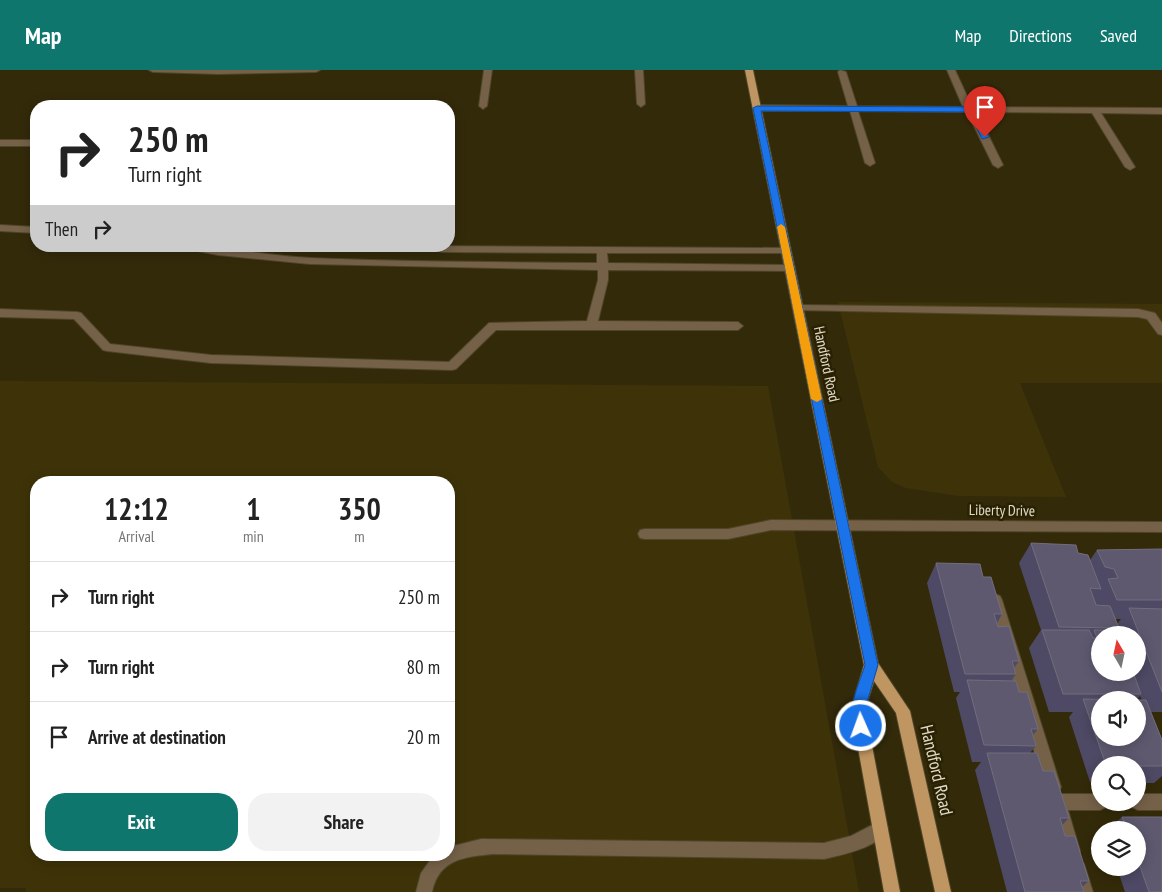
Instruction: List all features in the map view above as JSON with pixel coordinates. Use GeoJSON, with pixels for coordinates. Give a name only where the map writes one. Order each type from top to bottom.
{"type":"FeatureCollection","features":[{"type":"Feature","properties":{"kind":"main road","name":"Handford Road"},"geometry":{"type":"LineString","coordinates":[[750,70],[871,665],[903,711],[944,892]]}},
{"type":"Feature","properties":{"kind":"main road","name":"Handford Road"},"geometry":{"type":"LineString","coordinates":[[871,665],[858,709],[892,892]]}},
{"type":"Feature","properties":{"kind":"street"},"geometry":{"type":"LineString","coordinates":[[153,70],[218,72],[316,70]]}},
{"type":"Feature","properties":{"kind":"street"},"geometry":{"type":"LineString","coordinates":[[483,106],[488,70]]}},
{"type":"Feature","properties":{"kind":"street"},"geometry":{"type":"LineString","coordinates":[[639,70],[642,104]]}},
{"type":"Feature","properties":{"kind":"street"},"geometry":{"type":"LineString","coordinates":[[950,70],[998,165]]}},
{"type":"Feature","properties":{"kind":"street"},"geometry":{"type":"LineString","coordinates":[[842,72],[870,163]]}},
{"type":"Feature","properties":{"kind":"street"},"geometry":{"type":"LineString","coordinates":[[757,108],[1162,111]]}},
{"type":"Feature","properties":{"kind":"street"},"geometry":{"type":"LineString","coordinates":[[1095,110],[1130,167]]}},
{"type":"Feature","properties":{"kind":"street"},"geometry":{"type":"LineString","coordinates":[[0,143],[30,143]]}},
{"type":"Feature","properties":{"kind":"street"},"geometry":{"type":"LineString","coordinates":[[0,228],[30,230]]}},
{"type":"Feature","properties":{"kind":"street"},"geometry":{"type":"LineString","coordinates":[[455,249],[786,251]]}},
{"type":"Feature","properties":{"kind":"street"},"geometry":{"type":"LineString","coordinates":[[592,325],[603,280],[602,251]]}},
{"type":"Feature","properties":{"kind":"street"},"geometry":{"type":"LineString","coordinates":[[211,252],[284,261],[603,267],[790,268]]}},
{"type":"Feature","properties":{"kind":"street"},"geometry":{"type":"LineString","coordinates":[[798,308],[1138,313],[1151,316],[1162,331]]}},
{"type":"Feature","properties":{"kind":"street"},"geometry":{"type":"LineString","coordinates":[[0,313],[77,316],[107,347],[211,359],[452,366],[492,326],[738,326]]}},
{"type":"Feature","properties":{"kind":"street","name":"Liberty Drive"},"geometry":{"type":"LineString","coordinates":[[645,534],[728,534],[771,525],[1162,527]]}},
{"type":"Feature","properties":{"kind":"street"},"geometry":{"type":"LineString","coordinates":[[992,589],[1085,892]]}},
{"type":"Feature","properties":{"kind":"street"},"geometry":{"type":"LineString","coordinates":[[1057,802],[1091,802]]}},
{"type":"Feature","properties":{"kind":"street"},"geometry":{"type":"LineString","coordinates":[[1146,802],[1162,802]]}},
{"type":"Feature","properties":{"kind":"street"},"geometry":{"type":"LineString","coordinates":[[455,854],[469,848],[493,846],[824,851],[854,844],[880,829]]}},
{"type":"Feature","properties":{"kind":"street"},"geometry":{"type":"LineString","coordinates":[[424,892],[429,873],[436,863],[440,861]]}},
{"type":"Feature","properties":{"kind":"shaded area"},"geometry":{"type":"Polygon","coordinates":[[[838,302],[1162,304],[1162,383],[1020,383],[1066,497],[958,496],[906,488],[892,482],[878,467],[838,302]]]}},
{"type":"Feature","properties":{"kind":"shaded area"},"geometry":{"type":"Polygon","coordinates":[[[0,381],[768,386],[859,892],[26,892],[26,888],[0,888],[0,381]]]}},
{"type":"Feature","properties":{"kind":"building"},"geometry":{"type":"Polygon","coordinates":[[[1031,543],[1076,545],[1078,553],[1088,555],[1101,589],[1090,588],[1096,605],[1110,606],[1118,626],[1059,627],[1031,543]]]}},
{"type":"Feature","properties":{"kind":"building"},"geometry":{"type":"Polygon","coordinates":[[[1162,549],[1162,600],[1117,600],[1108,579],[1118,578],[1114,569],[1105,567],[1097,550],[1162,549]]]}},
{"type":"Feature","properties":{"kind":"building"},"geometry":{"type":"Polygon","coordinates":[[[936,563],[980,564],[983,577],[991,577],[1002,614],[994,614],[998,627],[1009,626],[1019,661],[1012,661],[1016,674],[965,674],[936,563]]]}},
{"type":"Feature","properties":{"kind":"building"},"geometry":{"type":"Polygon","coordinates":[[[1129,608],[1162,609],[1162,692],[1146,651],[1146,626],[1136,626],[1129,608]]]}},
{"type":"Feature","properties":{"kind":"building"},"geometry":{"type":"Polygon","coordinates":[[[1042,630],[1089,630],[1091,634],[1091,681],[1136,681],[1140,691],[1091,691],[1091,694],[1063,694],[1042,630]]]}},
{"type":"Feature","properties":{"kind":"building"},"geometry":{"type":"Polygon","coordinates":[[[967,680],[1016,681],[1019,692],[1027,692],[1038,729],[1031,729],[1036,746],[984,745],[967,680]]]}},
{"type":"Feature","properties":{"kind":"building"},"geometry":{"type":"Polygon","coordinates":[[[1083,699],[1091,699],[1091,722],[1083,699]]]}},
{"type":"Feature","properties":{"kind":"building"},"geometry":{"type":"Polygon","coordinates":[[[1146,700],[1162,740],[1162,766],[1146,766],[1146,756],[1103,756],[1099,746],[1146,746],[1146,700]]]}},
{"type":"Feature","properties":{"kind":"building"},"geometry":{"type":"Polygon","coordinates":[[[987,753],[1037,753],[1043,771],[1054,771],[1069,818],[1060,818],[1065,836],[1075,836],[1089,881],[1080,881],[1084,892],[1025,892],[987,753]]]}},
{"type":"Feature","properties":{"kind":"building"},"geometry":{"type":"Polygon","coordinates":[[[1122,817],[1162,817],[1162,892],[1149,892],[1143,876],[1146,876],[1146,821],[1124,821],[1122,817]]]}},
{"type":"Feature","properties":{"kind":"slow traffic"},"geometry":{"type":"LineString","coordinates":[[781,227],[817,399]]}},
{"type":"Feature","properties":{"kind":"route"},"geometry":{"type":"LineString","coordinates":[[861,726],[858,709],[871,665],[757,108],[972,110],[985,137]]}}]}
